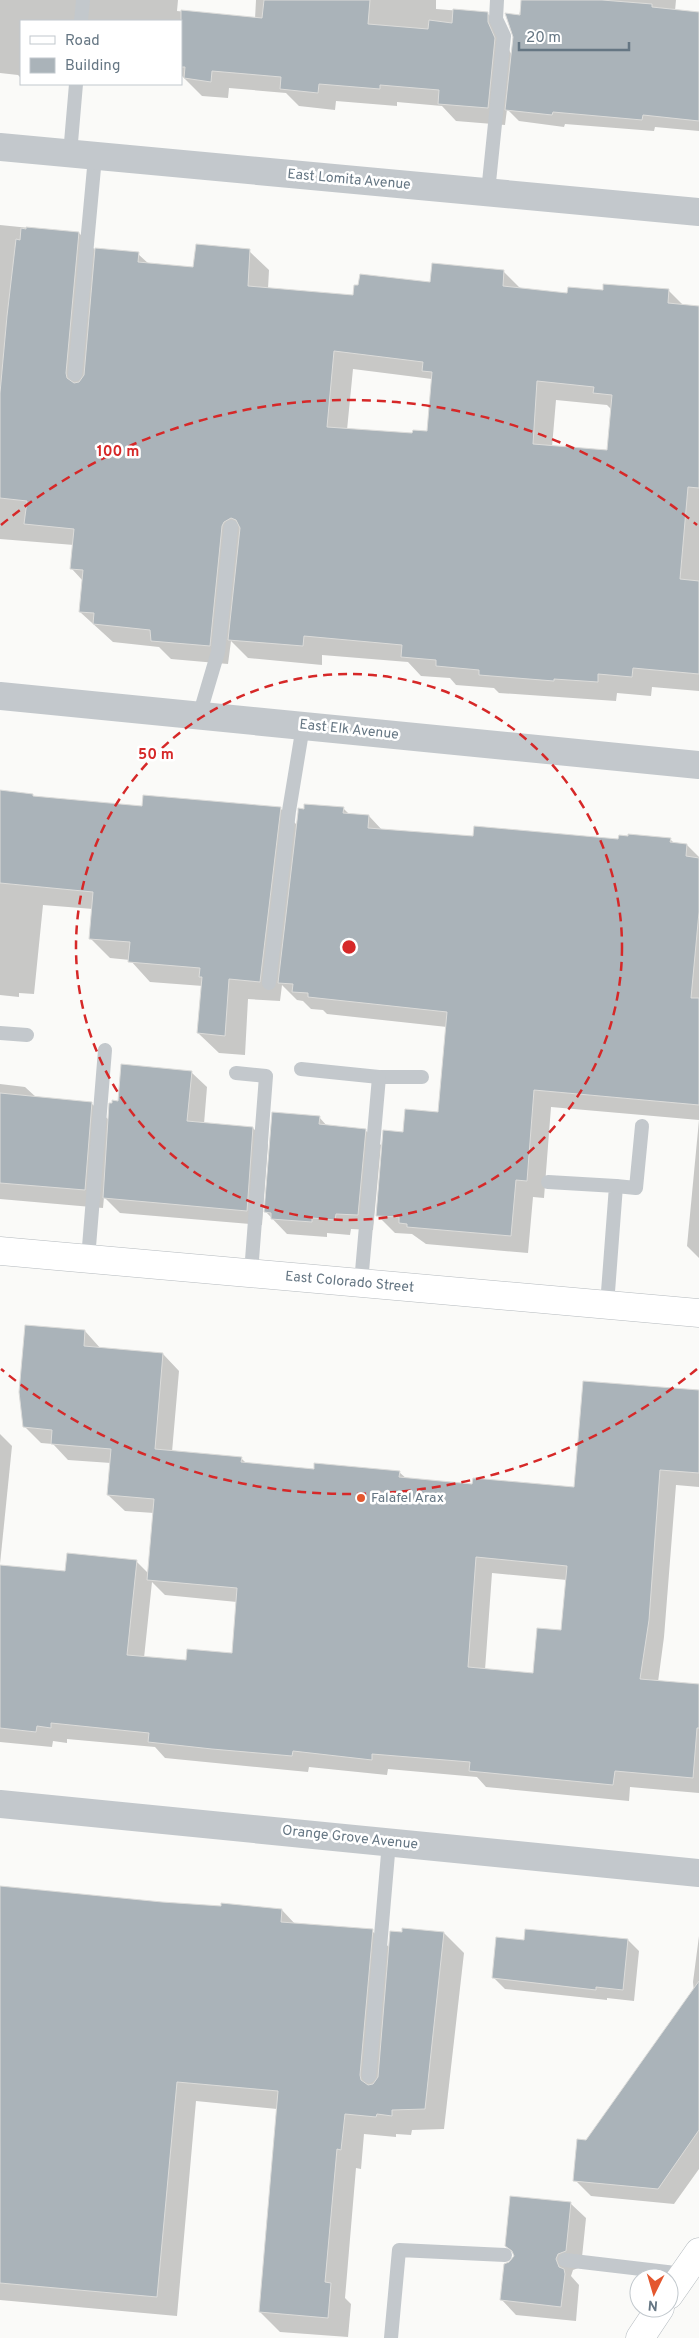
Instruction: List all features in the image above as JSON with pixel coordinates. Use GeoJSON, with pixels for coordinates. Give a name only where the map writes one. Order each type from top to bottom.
{"type":"FeatureCollection","features":[{"type":"Feature","properties":{"kind":"main road","name":"East Colorado Street"},"geometry":{"type":"LineString","coordinates":[[0,1251],[699,1313]]}},
{"type":"Feature","properties":{"kind":"main road"},"geometry":{"type":"LineString","coordinates":[[679,2281],[699,2252]]}},
{"type":"Feature","properties":{"kind":"main road"},"geometry":{"type":"LineString","coordinates":[[640,2338],[653,2318]]}},
{"type":"Feature","properties":{"kind":"street","name":"East Lomita Avenue"},"geometry":{"type":"LineString","coordinates":[[0,147],[699,212]]}},
{"type":"Feature","properties":{"kind":"street","name":"East Elk Avenue"},"geometry":{"type":"LineString","coordinates":[[0,696],[699,765]]}},
{"type":"Feature","properties":{"kind":"street","name":"Orange Grove Avenue"},"geometry":{"type":"LineString","coordinates":[[0,1804],[699,1873]]}},
{"type":"Feature","properties":{"kind":"lane"},"geometry":{"type":"LineString","coordinates":[[81,20],[83,0]]}},
{"type":"Feature","properties":{"kind":"lane"},"geometry":{"type":"LineString","coordinates":[[488,192],[504,36],[496,19],[497,0]]}},
{"type":"Feature","properties":{"kind":"lane"},"geometry":{"type":"LineString","coordinates":[[75,374],[82,155],[76,85]]}},
{"type":"Feature","properties":{"kind":"lane"},"geometry":{"type":"LineString","coordinates":[[199,716],[218,652],[231,527]]}},
{"type":"Feature","properties":{"kind":"lane"},"geometry":{"type":"LineString","coordinates":[[270,983],[289,811],[303,726]]}},
{"type":"Feature","properties":{"kind":"lane"},"geometry":{"type":"LineString","coordinates":[[0,1033],[27,1035]]}},
{"type":"Feature","properties":{"kind":"lane"},"geometry":{"type":"LineString","coordinates":[[88,1259],[105,1050]]}},
{"type":"Feature","properties":{"kind":"lane"},"geometry":{"type":"LineString","coordinates":[[301,1069],[379,1077],[422,1077]]}},
{"type":"Feature","properties":{"kind":"lane"},"geometry":{"type":"LineString","coordinates":[[236,1073],[266,1076],[251,1273]]}},
{"type":"Feature","properties":{"kind":"lane"},"geometry":{"type":"LineString","coordinates":[[361,1283],[379,1077]]}},
{"type":"Feature","properties":{"kind":"lane"},"geometry":{"type":"LineString","coordinates":[[548,1182],[636,1188],[642,1126]]}},
{"type":"Feature","properties":{"kind":"lane"},"geometry":{"type":"LineString","coordinates":[[607,1305],[616,1186]]}},
{"type":"Feature","properties":{"kind":"lane"},"geometry":{"type":"LineString","coordinates":[[369,2076],[389,1842]]}},
{"type":"Feature","properties":{"kind":"lane"},"geometry":{"type":"LineString","coordinates":[[391,2338],[399,2250],[505,2254]]}},
{"type":"Feature","properties":{"kind":"lane"},"geometry":{"type":"LineString","coordinates":[[565,2260],[629,2274]]}},
{"type":"Feature","properties":{"kind":"building"},"geometry":{"type":"Polygon","coordinates":[[[264,0],[370,0],[368,24],[428,29],[429,20],[452,23],[453,9],[488,12],[488,22],[495,38],[488,108],[438,104],[439,90],[380,85],[380,89],[319,84],[318,93],[280,89],[281,77],[212,71],[211,82],[184,78],[185,67],[182,67],[181,10],[262,18],[264,0]]]}},
{"type":"Feature","properties":{"kind":"building"},"geometry":{"type":"Polygon","coordinates":[[[521,0],[602,0],[652,4],[652,7],[699,12],[699,121],[643,115],[642,120],[553,112],[552,115],[505,110],[513,37],[505,13],[520,15],[521,0]]]}},
{"type":"Feature","properties":{"kind":"building"},"geometry":{"type":"Polygon","coordinates":[[[26,227],[79,232],[66,373],[67,378],[74,383],[79,382],[84,375],[95,248],[139,252],[138,262],[193,267],[196,244],[250,249],[248,286],[353,295],[354,285],[358,285],[360,274],[430,282],[432,263],[504,270],[503,286],[567,293],[568,287],[603,290],[603,284],[669,289],[668,303],[699,306],[699,488],[688,487],[680,579],[699,581],[699,674],[633,668],[632,677],[598,674],[598,682],[554,679],[554,681],[479,675],[479,670],[436,666],[436,660],[401,657],[402,645],[304,636],[303,646],[228,640],[240,528],[236,520],[231,518],[224,522],[222,526],[210,646],[151,641],[150,630],[93,624],[94,613],[79,612],[83,570],[70,569],[74,529],[24,524],[27,501],[0,498],[0,393],[7,316],[16,239],[20,240],[21,228],[26,229],[26,227]],[[334,351],[327,427],[412,433],[413,430],[427,431],[432,372],[422,371],[423,362],[334,351]],[[537,381],[533,444],[607,450],[612,395],[593,393],[594,387],[537,381]]]}},
{"type":"Feature","properties":{"kind":"building"},"geometry":{"type":"Polygon","coordinates":[[[0,790],[33,794],[33,796],[142,806],[143,795],[281,807],[260,982],[229,979],[225,1036],[197,1033],[202,977],[199,977],[200,968],[128,962],[130,942],[89,939],[93,892],[0,883],[0,790]]]}},
{"type":"Feature","properties":{"kind":"building"},"geometry":{"type":"Polygon","coordinates":[[[304,804],[344,807],[343,813],[369,815],[368,828],[473,836],[474,826],[618,839],[619,835],[628,836],[628,834],[671,838],[670,842],[687,844],[686,856],[699,858],[699,912],[691,998],[699,998],[699,1105],[534,1090],[527,1181],[516,1180],[511,1236],[407,1227],[407,1224],[399,1223],[399,1217],[376,1216],[383,1130],[403,1132],[405,1109],[438,1112],[447,1012],[308,997],[308,993],[292,992],[293,984],[278,983],[298,808],[304,809],[304,804]]]}},
{"type":"Feature","properties":{"kind":"building"},"geometry":{"type":"Polygon","coordinates":[[[121,1064],[192,1071],[187,1121],[253,1127],[247,1211],[103,1198],[109,1103],[112,1103],[112,1100],[118,1101],[121,1064]]]}},
{"type":"Feature","properties":{"kind":"building"},"geometry":{"type":"Polygon","coordinates":[[[0,1093],[92,1102],[85,1190],[0,1183],[0,1093]]]}},
{"type":"Feature","properties":{"kind":"building"},"geometry":{"type":"Polygon","coordinates":[[[272,1112],[320,1116],[319,1124],[366,1129],[358,1215],[336,1214],[335,1220],[312,1218],[312,1222],[271,1219],[271,1213],[264,1212],[272,1112]]]}},
{"type":"Feature","properties":{"kind":"building"},"geometry":{"type":"Polygon","coordinates":[[[25,1325],[85,1330],[84,1346],[163,1353],[155,1449],[242,1457],[241,1462],[314,1469],[314,1463],[400,1471],[399,1477],[472,1484],[473,1478],[574,1487],[583,1381],[699,1390],[699,1473],[660,1470],[649,1620],[640,1679],[699,1684],[699,1728],[697,1728],[693,1778],[615,1771],[613,1785],[469,1771],[470,1762],[372,1754],[372,1760],[293,1751],[292,1756],[148,1742],[149,1733],[51,1723],[51,1728],[37,1726],[36,1732],[0,1728],[0,1565],[65,1571],[67,1553],[137,1560],[127,1655],[186,1660],[187,1649],[232,1653],[237,1588],[147,1580],[154,1499],[107,1495],[111,1449],[51,1444],[52,1430],[23,1427],[19,1392],[25,1325]],[[476,1557],[468,1667],[533,1673],[537,1628],[561,1630],[567,1566],[476,1557]]]}},
{"type":"Feature","properties":{"kind":"building"},"geometry":{"type":"Polygon","coordinates":[[[0,1886],[162,1902],[221,1906],[221,1903],[282,1909],[281,1922],[373,1929],[360,2075],[361,2080],[368,2085],[373,2084],[378,2077],[390,1931],[402,1932],[402,1928],[444,1932],[425,2109],[392,2110],[392,2116],[377,2114],[376,2117],[345,2114],[341,2150],[337,2149],[325,2282],[331,2283],[328,2318],[259,2312],[278,2091],[177,2082],[157,2297],[0,2283],[0,1886]]]}},
{"type":"Feature","properties":{"kind":"building"},"geometry":{"type":"Polygon","coordinates":[[[525,1929],[628,1939],[623,1990],[596,1987],[596,1990],[492,1978],[496,1937],[524,1940],[525,1929]]]}},
{"type":"Feature","properties":{"kind":"building"},"geometry":{"type":"Polygon","coordinates":[[[699,1981],[699,2130],[658,2189],[573,2181],[577,2139],[586,2140],[699,1981]]]}},
{"type":"Feature","properties":{"kind":"building"},"geometry":{"type":"Polygon","coordinates":[[[510,2196],[571,2202],[566,2251],[558,2254],[556,2259],[559,2267],[564,2269],[565,2274],[561,2307],[500,2300],[504,2264],[509,2262],[514,2256],[512,2251],[505,2246],[510,2196]]]}},
{"type":"Feature","properties":{"kind":"place","name":"Falafel Arax"},"geometry":{"type":"Point","coordinates":[361,1498]}}]}
